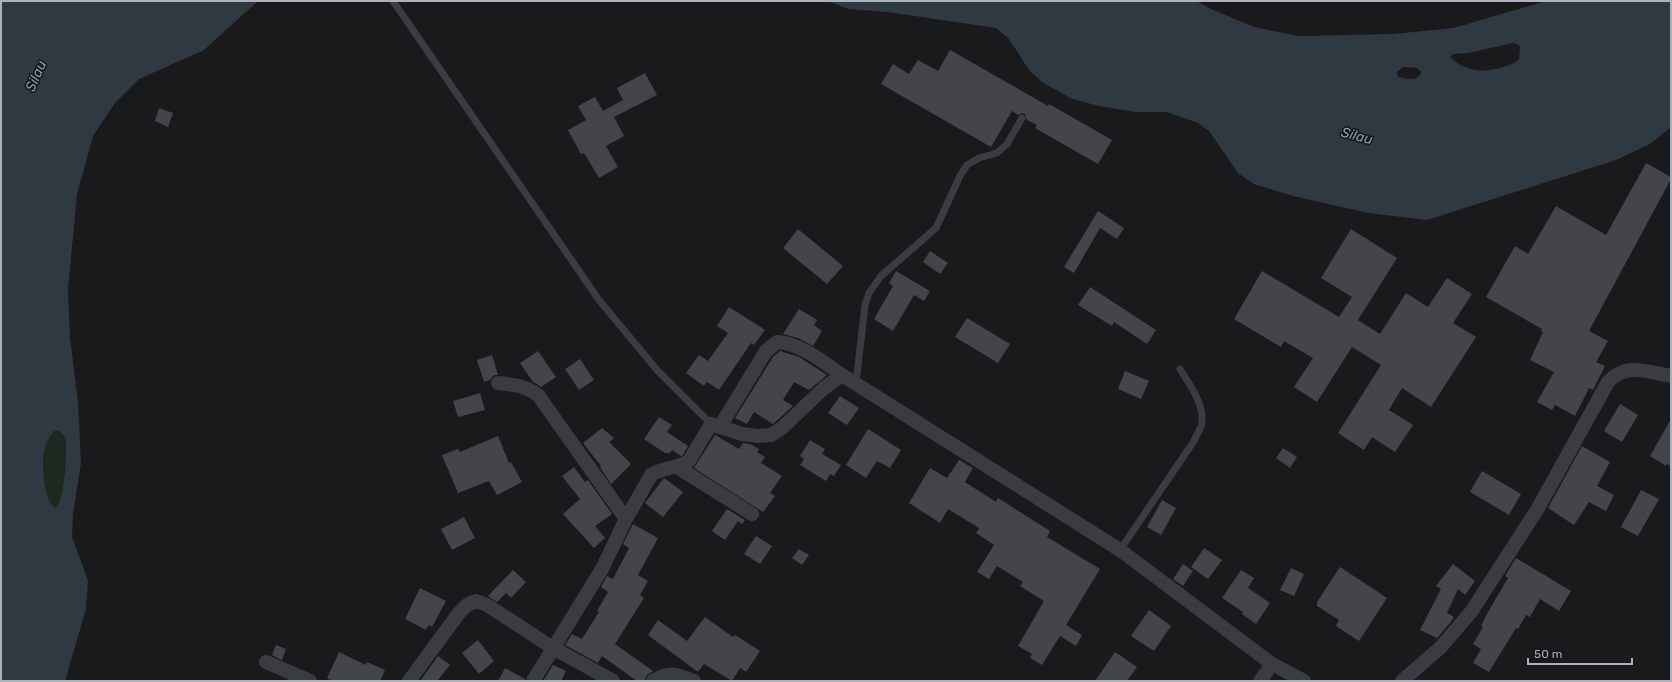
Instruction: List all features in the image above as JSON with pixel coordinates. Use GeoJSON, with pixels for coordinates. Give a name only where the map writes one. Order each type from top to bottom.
{"type":"FeatureCollection","features":[{"type":"Feature","properties":{"kind":"street"},"geometry":{"type":"LineString","coordinates":[[533,681],[602,569],[626,519],[647,481],[656,471],[678,467],[689,461],[766,352],[777,342],[785,342],[807,352],[1120,550],[1272,664],[1304,681]]}},
{"type":"Feature","properties":{"kind":"street"},"geometry":{"type":"LineString","coordinates":[[1402,681],[1441,646],[1471,612],[1538,510],[1608,382],[1615,374],[1624,370],[1636,370],[1671,376]]}},
{"type":"Feature","properties":{"kind":"street"},"geometry":{"type":"LineString","coordinates":[[716,424],[742,434],[770,436],[782,428],[824,388],[842,375]]}},
{"type":"Feature","properties":{"kind":"street"},"geometry":{"type":"LineString","coordinates":[[498,383],[520,385],[529,388],[538,395],[626,519]]}},
{"type":"Feature","properties":{"kind":"street"},"geometry":{"type":"LineString","coordinates":[[678,467],[752,514]]}},
{"type":"Feature","properties":{"kind":"street"},"geometry":{"type":"LineString","coordinates":[[409,681],[459,613],[467,605],[476,601],[487,605],[553,648],[613,681]]}},
{"type":"Feature","properties":{"kind":"street"},"geometry":{"type":"LineString","coordinates":[[266,662],[310,681]]}},
{"type":"Feature","properties":{"kind":"street"},"geometry":{"type":"LineString","coordinates":[[1260,681],[1272,664]]}},
{"type":"Feature","properties":{"kind":"street"},"geometry":{"type":"LineString","coordinates":[[653,681],[662,676],[673,674],[694,681]]}},
{"type":"Feature","properties":{"kind":"lane"},"geometry":{"type":"LineString","coordinates":[[393,1],[599,300],[657,370],[716,424]]}},
{"type":"Feature","properties":{"kind":"lane"},"geometry":{"type":"LineString","coordinates":[[856,383],[865,304],[869,292],[881,276],[936,228],[960,176],[967,165],[979,158],[997,153],[1007,144],[1022,118]]}},
{"type":"Feature","properties":{"kind":"lane"},"geometry":{"type":"LineString","coordinates":[[1120,550],[1194,441],[1201,426],[1201,413],[1197,399],[1180,369]]}},
{"type":"Feature","properties":{"kind":"shaded area"},"geometry":{"type":"Polygon","coordinates":[[[54,431],[59,431],[66,441],[63,487],[56,508],[48,499],[44,482],[43,464],[45,448],[54,431]]]}},
{"type":"Feature","properties":{"kind":"water","name":"Silau"},"geometry":{"type":"Polygon","coordinates":[[[1,1],[258,1],[204,50],[139,79],[115,103],[93,136],[77,194],[68,289],[70,337],[78,403],[81,463],[73,513],[72,537],[88,581],[86,609],[65,681],[1,681],[1,1]],[[54,431],[49,438],[43,457],[44,482],[48,499],[56,508],[59,504],[63,487],[66,455],[66,439],[59,431],[54,431]]]}},
{"type":"Feature","properties":{"kind":"water","name":"Silau"},"geometry":{"type":"Polygon","coordinates":[[[827,1],[1196,1],[1213,10],[1254,27],[1299,36],[1393,34],[1454,28],[1546,1],[1671,1],[1671,127],[1650,144],[1616,160],[1427,220],[1368,213],[1293,196],[1254,184],[1238,173],[1209,131],[1198,123],[1167,112],[1136,112],[1098,106],[1070,98],[1042,82],[1029,70],[1009,39],[996,28],[888,12],[849,9],[827,1]],[[1512,43],[1469,53],[1453,54],[1450,57],[1462,66],[1475,70],[1496,69],[1512,64],[1519,59],[1520,47],[1518,44],[1512,43]],[[1403,67],[1397,72],[1399,77],[1413,79],[1420,75],[1421,72],[1417,68],[1403,67]]]}},
{"type":"Feature","properties":{"kind":"building"},"geometry":{"type":"Polygon","coordinates":[[[950,50],[1048,106],[1049,104],[1112,140],[1098,164],[1035,128],[1037,125],[1027,120],[1025,114],[1022,113],[1018,115],[1012,111],[991,147],[881,84],[893,64],[909,74],[918,60],[938,71],[950,50]]]}},
{"type":"Feature","properties":{"kind":"building"},"geometry":{"type":"Polygon","coordinates":[[[645,73],[657,95],[614,117],[624,136],[606,146],[618,167],[599,178],[584,153],[581,154],[568,130],[586,120],[578,106],[595,97],[603,111],[623,100],[617,88],[645,73]]]}},
{"type":"Feature","properties":{"kind":"building"},"geometry":{"type":"Polygon","coordinates":[[[159,108],[173,113],[168,127],[155,121],[159,108]]]}},
{"type":"Feature","properties":{"kind":"building"},"geometry":{"type":"Polygon","coordinates":[[[1646,163],[1671,177],[1671,179],[1589,331],[1608,341],[1596,362],[1605,366],[1593,390],[1589,388],[1575,416],[1555,405],[1552,410],[1537,402],[1554,372],[1530,360],[1543,332],[1541,331],[1542,329],[1486,297],[1515,246],[1528,254],[1556,206],[1606,235],[1646,163]]]}},
{"type":"Feature","properties":{"kind":"building"},"geometry":{"type":"Polygon","coordinates":[[[1098,211],[1124,228],[1117,239],[1100,228],[1074,273],[1064,267],[1098,211]]]}},
{"type":"Feature","properties":{"kind":"building"},"geometry":{"type":"Polygon","coordinates":[[[798,229],[843,266],[827,284],[783,248],[798,229]]]}},
{"type":"Feature","properties":{"kind":"building"},"geometry":{"type":"Polygon","coordinates":[[[1351,229],[1397,258],[1358,320],[1380,334],[1406,293],[1428,307],[1447,278],[1472,294],[1453,323],[1476,337],[1431,407],[1402,388],[1389,410],[1413,425],[1395,452],[1372,437],[1364,450],[1338,433],[1381,365],[1352,347],[1317,402],[1294,387],[1313,358],[1284,341],[1281,347],[1234,319],[1262,271],[1339,317],[1352,297],[1321,278],[1351,229]]]}},
{"type":"Feature","properties":{"kind":"building"},"geometry":{"type":"Polygon","coordinates":[[[930,251],[948,263],[940,274],[923,262],[930,251]]]}},
{"type":"Feature","properties":{"kind":"building"},"geometry":{"type":"Polygon","coordinates":[[[896,271],[930,291],[924,301],[914,295],[893,331],[874,319],[893,286],[889,283],[896,271]]]}},
{"type":"Feature","properties":{"kind":"building"},"geometry":{"type":"Polygon","coordinates":[[[1090,287],[1156,330],[1147,344],[1114,322],[1112,326],[1078,305],[1090,287]]]}},
{"type":"Feature","properties":{"kind":"building"},"geometry":{"type":"Polygon","coordinates":[[[729,307],[765,330],[754,345],[751,343],[719,390],[707,382],[704,386],[686,373],[699,355],[708,361],[728,333],[717,326],[729,307]]]}},
{"type":"Feature","properties":{"kind":"building"},"geometry":{"type":"Polygon","coordinates":[[[799,309],[817,320],[814,325],[822,331],[813,346],[798,338],[783,334],[799,309]]]}},
{"type":"Feature","properties":{"kind":"building"},"geometry":{"type":"Polygon","coordinates":[[[967,318],[1010,344],[998,363],[955,337],[967,318]]]}},
{"type":"Feature","properties":{"kind":"building"},"geometry":{"type":"Polygon","coordinates":[[[538,351],[556,377],[541,387],[533,382],[520,363],[538,351]]]}},
{"type":"Feature","properties":{"kind":"building"},"geometry":{"type":"Polygon","coordinates":[[[780,351],[799,357],[827,375],[809,390],[794,382],[783,400],[793,406],[773,424],[754,412],[747,424],[735,418],[773,357],[780,351]]]}},
{"type":"Feature","properties":{"kind":"building"},"geometry":{"type":"Polygon","coordinates":[[[492,355],[498,375],[494,375],[490,380],[484,382],[477,360],[492,355]]]}},
{"type":"Feature","properties":{"kind":"building"},"geometry":{"type":"Polygon","coordinates":[[[580,359],[594,380],[579,390],[565,369],[580,359]]]}},
{"type":"Feature","properties":{"kind":"building"},"geometry":{"type":"Polygon","coordinates":[[[1125,371],[1149,381],[1141,399],[1118,389],[1125,371]]]}},
{"type":"Feature","properties":{"kind":"building"},"geometry":{"type":"Polygon","coordinates":[[[480,393],[485,410],[458,417],[453,401],[480,393]]]}},
{"type":"Feature","properties":{"kind":"building"},"geometry":{"type":"Polygon","coordinates":[[[840,396],[859,408],[847,425],[828,413],[840,396]]]}},
{"type":"Feature","properties":{"kind":"building"},"geometry":{"type":"Polygon","coordinates":[[[1620,404],[1638,415],[1622,442],[1604,431],[1620,404]]]}},
{"type":"Feature","properties":{"kind":"building"},"geometry":{"type":"Polygon","coordinates":[[[659,417],[672,425],[667,432],[688,446],[683,455],[681,456],[672,450],[670,453],[665,453],[644,439],[659,417]]]}},
{"type":"Feature","properties":{"kind":"building"},"geometry":{"type":"Polygon","coordinates":[[[1671,419],[1671,466],[1667,464],[1666,466],[1650,456],[1671,419]]]}},
{"type":"Feature","properties":{"kind":"building"},"geometry":{"type":"Polygon","coordinates":[[[602,428],[614,438],[609,442],[631,464],[611,484],[600,467],[601,466],[583,443],[602,428]]]}},
{"type":"Feature","properties":{"kind":"building"},"geometry":{"type":"Polygon","coordinates":[[[868,429],[901,450],[890,468],[877,461],[866,478],[846,465],[868,429]]]}},
{"type":"Feature","properties":{"kind":"building"},"geometry":{"type":"Polygon","coordinates":[[[715,435],[739,449],[743,443],[750,444],[759,449],[757,452],[765,457],[761,463],[782,476],[770,493],[775,496],[763,512],[694,468],[715,435]]]}},
{"type":"Feature","properties":{"kind":"building"},"geometry":{"type":"Polygon","coordinates":[[[498,436],[509,463],[511,462],[522,482],[497,495],[489,481],[458,493],[442,455],[458,449],[460,452],[498,436]]]}},
{"type":"Feature","properties":{"kind":"building"},"geometry":{"type":"Polygon","coordinates":[[[810,440],[825,449],[822,454],[841,465],[834,476],[830,474],[826,481],[800,465],[804,459],[800,456],[810,440]]]}},
{"type":"Feature","properties":{"kind":"building"},"geometry":{"type":"Polygon","coordinates":[[[1582,446],[1610,462],[1597,486],[1614,495],[1606,511],[1589,502],[1574,525],[1548,508],[1582,446]]]}},
{"type":"Feature","properties":{"kind":"building"},"geometry":{"type":"Polygon","coordinates":[[[1283,448],[1297,457],[1290,468],[1276,458],[1283,448]]]}},
{"type":"Feature","properties":{"kind":"building"},"geometry":{"type":"Polygon","coordinates":[[[959,460],[973,468],[965,482],[996,502],[998,498],[1050,531],[1047,537],[1100,569],[1066,625],[1082,635],[1076,646],[1060,636],[1042,665],[1030,658],[1032,654],[1018,646],[1044,601],[1020,586],[1023,582],[997,566],[989,579],[977,572],[994,545],[976,533],[979,528],[948,509],[940,523],[909,503],[930,468],[947,478],[959,460]]]}},
{"type":"Feature","properties":{"kind":"building"},"geometry":{"type":"Polygon","coordinates":[[[574,467],[585,482],[588,480],[612,514],[595,526],[605,538],[594,548],[563,514],[580,499],[562,476],[574,467]]]}},
{"type":"Feature","properties":{"kind":"building"},"geometry":{"type":"Polygon","coordinates":[[[1482,471],[1521,494],[1509,515],[1470,492],[1482,471]]]}},
{"type":"Feature","properties":{"kind":"building"},"geometry":{"type":"Polygon","coordinates":[[[664,478],[683,492],[663,517],[645,503],[664,478]]]}},
{"type":"Feature","properties":{"kind":"building"},"geometry":{"type":"Polygon","coordinates":[[[1641,490],[1659,499],[1638,536],[1621,527],[1641,490]]]}},
{"type":"Feature","properties":{"kind":"building"},"geometry":{"type":"Polygon","coordinates":[[[1162,500],[1176,508],[1161,535],[1147,527],[1162,500]]]}},
{"type":"Feature","properties":{"kind":"building"},"geometry":{"type":"Polygon","coordinates":[[[727,509],[745,520],[742,524],[738,521],[725,540],[712,531],[727,509]]]}},
{"type":"Feature","properties":{"kind":"building"},"geometry":{"type":"Polygon","coordinates":[[[464,517],[475,538],[452,550],[441,529],[464,517]]]}},
{"type":"Feature","properties":{"kind":"building"},"geometry":{"type":"Polygon","coordinates":[[[633,524],[658,538],[638,575],[648,581],[640,595],[644,598],[615,644],[653,671],[646,676],[645,681],[637,681],[602,656],[598,663],[565,645],[572,634],[582,639],[599,612],[597,611],[608,592],[601,587],[607,576],[613,579],[629,548],[623,544],[633,524]]]}},
{"type":"Feature","properties":{"kind":"building"},"geometry":{"type":"Polygon","coordinates":[[[756,536],[772,546],[760,564],[744,554],[756,536]]]}},
{"type":"Feature","properties":{"kind":"building"},"geometry":{"type":"Polygon","coordinates":[[[1204,548],[1222,560],[1208,579],[1191,567],[1204,548]]]}},
{"type":"Feature","properties":{"kind":"building"},"geometry":{"type":"Polygon","coordinates":[[[799,549],[809,555],[802,565],[792,558],[799,549]]]}},
{"type":"Feature","properties":{"kind":"building"},"geometry":{"type":"Polygon","coordinates":[[[1516,558],[1571,591],[1559,611],[1540,599],[1530,617],[1526,615],[1518,629],[1516,628],[1489,672],[1473,663],[1481,649],[1473,644],[1483,627],[1481,626],[1488,612],[1508,578],[1505,576],[1516,558]]]}},
{"type":"Feature","properties":{"kind":"building"},"geometry":{"type":"Polygon","coordinates":[[[1183,564],[1193,571],[1183,586],[1173,579],[1183,564]]]}},
{"type":"Feature","properties":{"kind":"building"},"geometry":{"type":"Polygon","coordinates":[[[1453,564],[1475,581],[1465,595],[1458,589],[1447,613],[1454,617],[1437,638],[1420,630],[1441,589],[1436,586],[1453,564]]]}},
{"type":"Feature","properties":{"kind":"building"},"geometry":{"type":"Polygon","coordinates":[[[1340,567],[1387,598],[1359,641],[1336,626],[1339,620],[1317,606],[1317,602],[1340,567]]]}},
{"type":"Feature","properties":{"kind":"building"},"geometry":{"type":"Polygon","coordinates":[[[1291,568],[1304,574],[1294,596],[1280,590],[1291,568]]]}},
{"type":"Feature","properties":{"kind":"building"},"geometry":{"type":"Polygon","coordinates":[[[513,570],[526,582],[511,598],[506,593],[497,602],[488,596],[513,570]]]}},
{"type":"Feature","properties":{"kind":"building"},"geometry":{"type":"Polygon","coordinates":[[[1241,570],[1254,578],[1248,588],[1270,603],[1256,624],[1242,614],[1243,612],[1222,598],[1241,570]]]}},
{"type":"Feature","properties":{"kind":"building"},"geometry":{"type":"Polygon","coordinates":[[[420,588],[446,601],[432,627],[429,625],[426,630],[405,619],[420,588]]]}},
{"type":"Feature","properties":{"kind":"building"},"geometry":{"type":"Polygon","coordinates":[[[1149,610],[1171,626],[1154,651],[1131,636],[1149,610]]]}},
{"type":"Feature","properties":{"kind":"building"},"geometry":{"type":"Polygon","coordinates":[[[705,617],[733,637],[735,635],[760,651],[746,672],[740,668],[732,681],[704,664],[698,672],[648,635],[658,620],[687,641],[705,617]]]}},
{"type":"Feature","properties":{"kind":"building"},"geometry":{"type":"Polygon","coordinates":[[[478,640],[494,661],[479,674],[462,653],[478,640]]]}},
{"type":"Feature","properties":{"kind":"building"},"geometry":{"type":"Polygon","coordinates":[[[276,645],[286,649],[282,660],[272,655],[276,645]]]}},
{"type":"Feature","properties":{"kind":"building"},"geometry":{"type":"Polygon","coordinates":[[[339,652],[366,665],[367,662],[385,670],[380,681],[333,681],[327,678],[339,652]]]}},
{"type":"Feature","properties":{"kind":"building"},"geometry":{"type":"Polygon","coordinates":[[[1115,652],[1137,667],[1127,681],[1095,681],[1115,652]]]}},
{"type":"Feature","properties":{"kind":"building"},"geometry":{"type":"Polygon","coordinates":[[[438,656],[450,665],[437,681],[420,681],[438,656]]]}},
{"type":"Feature","properties":{"kind":"building"},"geometry":{"type":"Polygon","coordinates":[[[553,665],[566,671],[561,681],[543,681],[553,665]]]}},
{"type":"Feature","properties":{"kind":"building"},"geometry":{"type":"Polygon","coordinates":[[[505,668],[525,679],[525,681],[498,681],[505,668]]]}}]}
